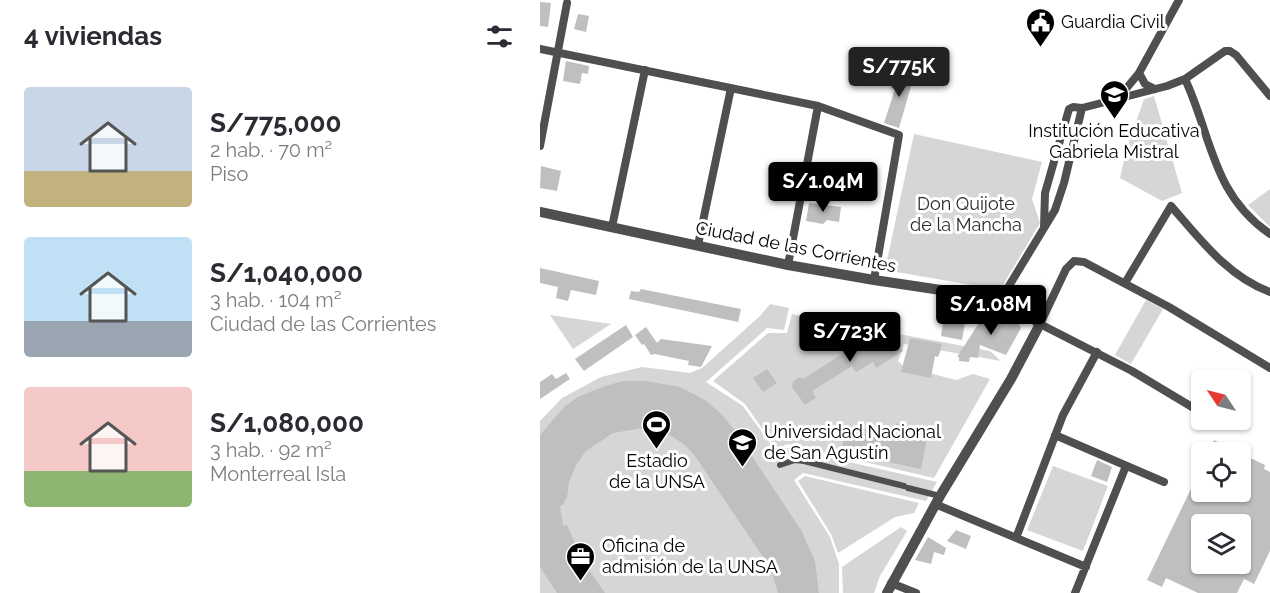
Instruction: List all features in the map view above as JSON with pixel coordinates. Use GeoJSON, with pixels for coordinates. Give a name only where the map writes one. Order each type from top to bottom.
{"type":"FeatureCollection","features":[{"type":"Feature","properties":{"kind":"street"},"geometry":{"type":"LineString","coordinates":[[1120,97],[1139,73],[1179,0]]}},
{"type":"Feature","properties":{"kind":"street"},"geometry":{"type":"LineString","coordinates":[[540,146],[567,3]]}},
{"type":"Feature","properties":{"kind":"street"},"geometry":{"type":"LineString","coordinates":[[540,49],[818,106],[899,135],[874,280]]}},
{"type":"Feature","properties":{"kind":"street"},"geometry":{"type":"LineString","coordinates":[[1044,226],[1045,193],[1069,109],[1082,108],[1156,89],[1185,79],[1225,51],[1230,51],[1270,96]]}},
{"type":"Feature","properties":{"kind":"street"},"geometry":{"type":"LineString","coordinates":[[612,227],[645,70]]}},
{"type":"Feature","properties":{"kind":"street"},"geometry":{"type":"LineString","coordinates":[[1139,73],[1145,84],[1156,89]]}},
{"type":"Feature","properties":{"kind":"street"},"geometry":{"type":"LineString","coordinates":[[1185,79],[1195,100],[1224,185],[1234,200],[1270,234]]}},
{"type":"Feature","properties":{"kind":"street"},"geometry":{"type":"LineString","coordinates":[[698,245],[731,88]]}},
{"type":"Feature","properties":{"kind":"street"},"geometry":{"type":"LineString","coordinates":[[788,265],[818,106]]}},
{"type":"Feature","properties":{"kind":"street"},"geometry":{"type":"LineString","coordinates":[[1001,299],[1055,210],[1082,108]]}},
{"type":"Feature","properties":{"kind":"street"},"geometry":{"type":"LineString","coordinates":[[1125,283],[1172,206],[1222,262],[1259,288],[1270,292]]}},
{"type":"Feature","properties":{"kind":"street","name":"Ciudad de las Corrientes"},"geometry":{"type":"LineString","coordinates":[[540,212],[788,265],[1001,299],[1014,304],[1040,324]]}},
{"type":"Feature","properties":{"kind":"street"},"geometry":{"type":"LineString","coordinates":[[916,593],[889,588],[938,500],[1011,379],[1066,269],[1074,261],[1084,262],[1125,283],[1270,368]]}},
{"type":"Feature","properties":{"kind":"street"},"geometry":{"type":"LineString","coordinates":[[1040,324],[1097,352],[1191,407]]}},
{"type":"Feature","properties":{"kind":"street"},"geometry":{"type":"LineString","coordinates":[[1016,538],[1055,435],[1097,352]]}},
{"type":"Feature","properties":{"kind":"street"},"geometry":{"type":"LineString","coordinates":[[1055,435],[1164,482]]}},
{"type":"Feature","properties":{"kind":"street"},"geometry":{"type":"LineString","coordinates":[[780,465],[795,460],[804,461],[906,487],[1016,538],[1086,567]]}},
{"type":"Feature","properties":{"kind":"street"},"geometry":{"type":"LineString","coordinates":[[1075,593],[1126,466]]}},
{"type":"Feature","properties":{"kind":"green space"},"geometry":{"type":"Polygon","coordinates":[[[1154,96],[1182,193],[1162,201],[1120,178],[1126,151],[1144,99],[1154,96]]]}},
{"type":"Feature","properties":{"kind":"green space","name":"Don Quijote de la Mancha"},"geometry":{"type":"Polygon","coordinates":[[[914,134],[1042,162],[1032,199],[1040,223],[1000,290],[885,270],[914,134]]]}},
{"type":"Feature","properties":{"kind":"green space"},"geometry":{"type":"Polygon","coordinates":[[[1270,189],[1270,227],[1248,205],[1270,189]]]}},
{"type":"Feature","properties":{"kind":"green space"},"geometry":{"type":"Polygon","coordinates":[[[1146,300],[1163,309],[1131,364],[1115,355],[1146,300]]]}},
{"type":"Feature","properties":{"kind":"green space","name":"Estadio de la UNSA"},"geometry":{"type":"Polygon","coordinates":[[[770,304],[789,308],[784,330],[767,328],[706,382],[743,406],[775,450],[787,448],[937,482],[926,501],[803,473],[794,480],[830,537],[839,564],[839,593],[540,593],[540,421],[562,398],[601,377],[642,367],[690,373],[702,368],[760,316],[770,304]]]}},
{"type":"Feature","properties":{"kind":"green space"},"geometry":{"type":"Polygon","coordinates":[[[792,314],[990,351],[1001,361],[904,344],[898,361],[903,366],[956,380],[973,374],[990,379],[934,478],[788,444],[776,449],[745,404],[713,381],[768,333],[787,333],[792,314]]]}},
{"type":"Feature","properties":{"kind":"green space"},"geometry":{"type":"Polygon","coordinates":[[[550,315],[611,324],[573,349],[550,315]]]}},
{"type":"Feature","properties":{"kind":"green space"},"geometry":{"type":"Polygon","coordinates":[[[1053,466],[1108,486],[1083,551],[1027,530],[1053,466]]]}},
{"type":"Feature","properties":{"kind":"green space"},"geometry":{"type":"Polygon","coordinates":[[[805,476],[919,503],[914,513],[895,517],[838,553],[831,534],[798,481],[805,476]]]}},
{"type":"Feature","properties":{"kind":"green space"},"geometry":{"type":"Polygon","coordinates":[[[901,527],[907,531],[880,576],[874,593],[843,593],[842,567],[901,527]]]}},
{"type":"Feature","properties":{"kind":"building"},"geometry":{"type":"Polygon","coordinates":[[[540,2],[551,3],[548,27],[540,26],[540,2]]]}},
{"type":"Feature","properties":{"kind":"building"},"geometry":{"type":"Polygon","coordinates":[[[578,14],[589,16],[586,32],[574,29],[578,14]]]}},
{"type":"Feature","properties":{"kind":"building"},"geometry":{"type":"Polygon","coordinates":[[[566,61],[589,66],[588,74],[582,73],[580,84],[563,81],[566,61]]]}},
{"type":"Feature","properties":{"kind":"building"},"geometry":{"type":"Polygon","coordinates":[[[896,70],[914,76],[899,128],[884,123],[895,89],[891,88],[896,70]]]}},
{"type":"Feature","properties":{"kind":"building"},"geometry":{"type":"Polygon","coordinates":[[[541,166],[561,171],[557,191],[540,188],[541,166]]]}},
{"type":"Feature","properties":{"kind":"building"},"geometry":{"type":"Polygon","coordinates":[[[809,203],[841,207],[839,222],[827,220],[823,224],[806,221],[809,203]]]}},
{"type":"Feature","properties":{"kind":"building"},"geometry":{"type":"Polygon","coordinates":[[[540,268],[599,281],[596,295],[571,290],[568,301],[556,298],[558,287],[540,283],[540,268]]]}},
{"type":"Feature","properties":{"kind":"building"},"geometry":{"type":"Polygon","coordinates":[[[641,289],[741,309],[738,322],[629,299],[631,291],[639,292],[641,289]]]}},
{"type":"Feature","properties":{"kind":"building"},"geometry":{"type":"Polygon","coordinates":[[[946,302],[968,305],[962,340],[941,336],[946,302]]]}},
{"type":"Feature","properties":{"kind":"building"},"geometry":{"type":"Polygon","coordinates":[[[986,312],[1008,317],[1018,322],[1021,328],[1006,355],[980,345],[978,358],[970,357],[969,362],[959,361],[957,357],[986,312]]]}},
{"type":"Feature","properties":{"kind":"building"},"geometry":{"type":"Polygon","coordinates":[[[626,325],[633,337],[584,371],[575,359],[626,325]]]}},
{"type":"Feature","properties":{"kind":"building"},"geometry":{"type":"Polygon","coordinates":[[[646,327],[657,343],[661,339],[712,346],[701,367],[688,365],[689,361],[651,355],[635,335],[646,327]]]}},
{"type":"Feature","properties":{"kind":"building"},"geometry":{"type":"Polygon","coordinates":[[[879,331],[892,334],[903,351],[876,368],[873,362],[856,372],[852,366],[812,391],[816,398],[805,405],[792,387],[793,382],[799,377],[803,379],[842,354],[843,349],[850,345],[853,348],[879,331]]]}},
{"type":"Feature","properties":{"kind":"building"},"geometry":{"type":"Polygon","coordinates":[[[910,338],[942,344],[938,357],[935,356],[931,378],[901,372],[910,338]]]}},
{"type":"Feature","properties":{"kind":"building"},"geometry":{"type":"Polygon","coordinates":[[[767,369],[777,383],[763,392],[753,378],[767,369]]]}},
{"type":"Feature","properties":{"kind":"building"},"geometry":{"type":"Polygon","coordinates":[[[566,373],[570,379],[540,399],[540,382],[552,374],[556,379],[566,373]]]}},
{"type":"Feature","properties":{"kind":"building"},"geometry":{"type":"Polygon","coordinates":[[[623,381],[645,381],[680,387],[705,400],[720,413],[734,429],[801,530],[815,561],[819,593],[778,593],[771,569],[695,456],[673,437],[657,429],[643,428],[613,433],[586,451],[576,465],[569,482],[567,498],[560,506],[563,526],[567,525],[584,563],[605,593],[557,593],[540,567],[540,435],[564,407],[578,397],[623,381]]]}},
{"type":"Feature","properties":{"kind":"building"},"geometry":{"type":"Polygon","coordinates":[[[897,423],[910,426],[908,435],[927,439],[921,469],[841,452],[847,425],[895,435],[897,423]]]}},
{"type":"Feature","properties":{"kind":"building"},"geometry":{"type":"Polygon","coordinates":[[[1251,458],[1265,465],[1264,469],[1270,472],[1270,551],[1254,584],[1244,579],[1237,593],[1198,593],[1166,578],[1162,587],[1147,580],[1191,489],[1191,502],[1251,502],[1251,458]]]}},
{"type":"Feature","properties":{"kind":"building"},"geometry":{"type":"Polygon","coordinates":[[[1097,460],[1112,467],[1107,482],[1091,476],[1097,460]]]}},
{"type":"Feature","properties":{"kind":"building"},"geometry":{"type":"Polygon","coordinates":[[[956,530],[971,536],[966,549],[947,541],[956,530]]]}},
{"type":"Feature","properties":{"kind":"building"},"geometry":{"type":"Polygon","coordinates":[[[928,537],[946,548],[944,555],[934,552],[931,564],[915,560],[928,537]]]}},
{"type":"Feature","properties":{"kind":"place","name":"Guardia Civil"},"geometry":{"type":"Point","coordinates":[1040,48]}},
{"type":"Feature","properties":{"kind":"place","name":"Institución Educativa Gabriela Mistral"},"geometry":{"type":"Point","coordinates":[1114,120]}},
{"type":"Feature","properties":{"kind":"place","name":"Estadio de la UNSA"},"geometry":{"type":"Point","coordinates":[657,450]}},
{"type":"Feature","properties":{"kind":"place","name":"Universidad Nacional de San Agustín"},"geometry":{"type":"Point","coordinates":[743,468]}},
{"type":"Feature","properties":{"kind":"place","name":"Oficina de admisión de la UNSA"},"geometry":{"type":"Point","coordinates":[581,582]}}]}
